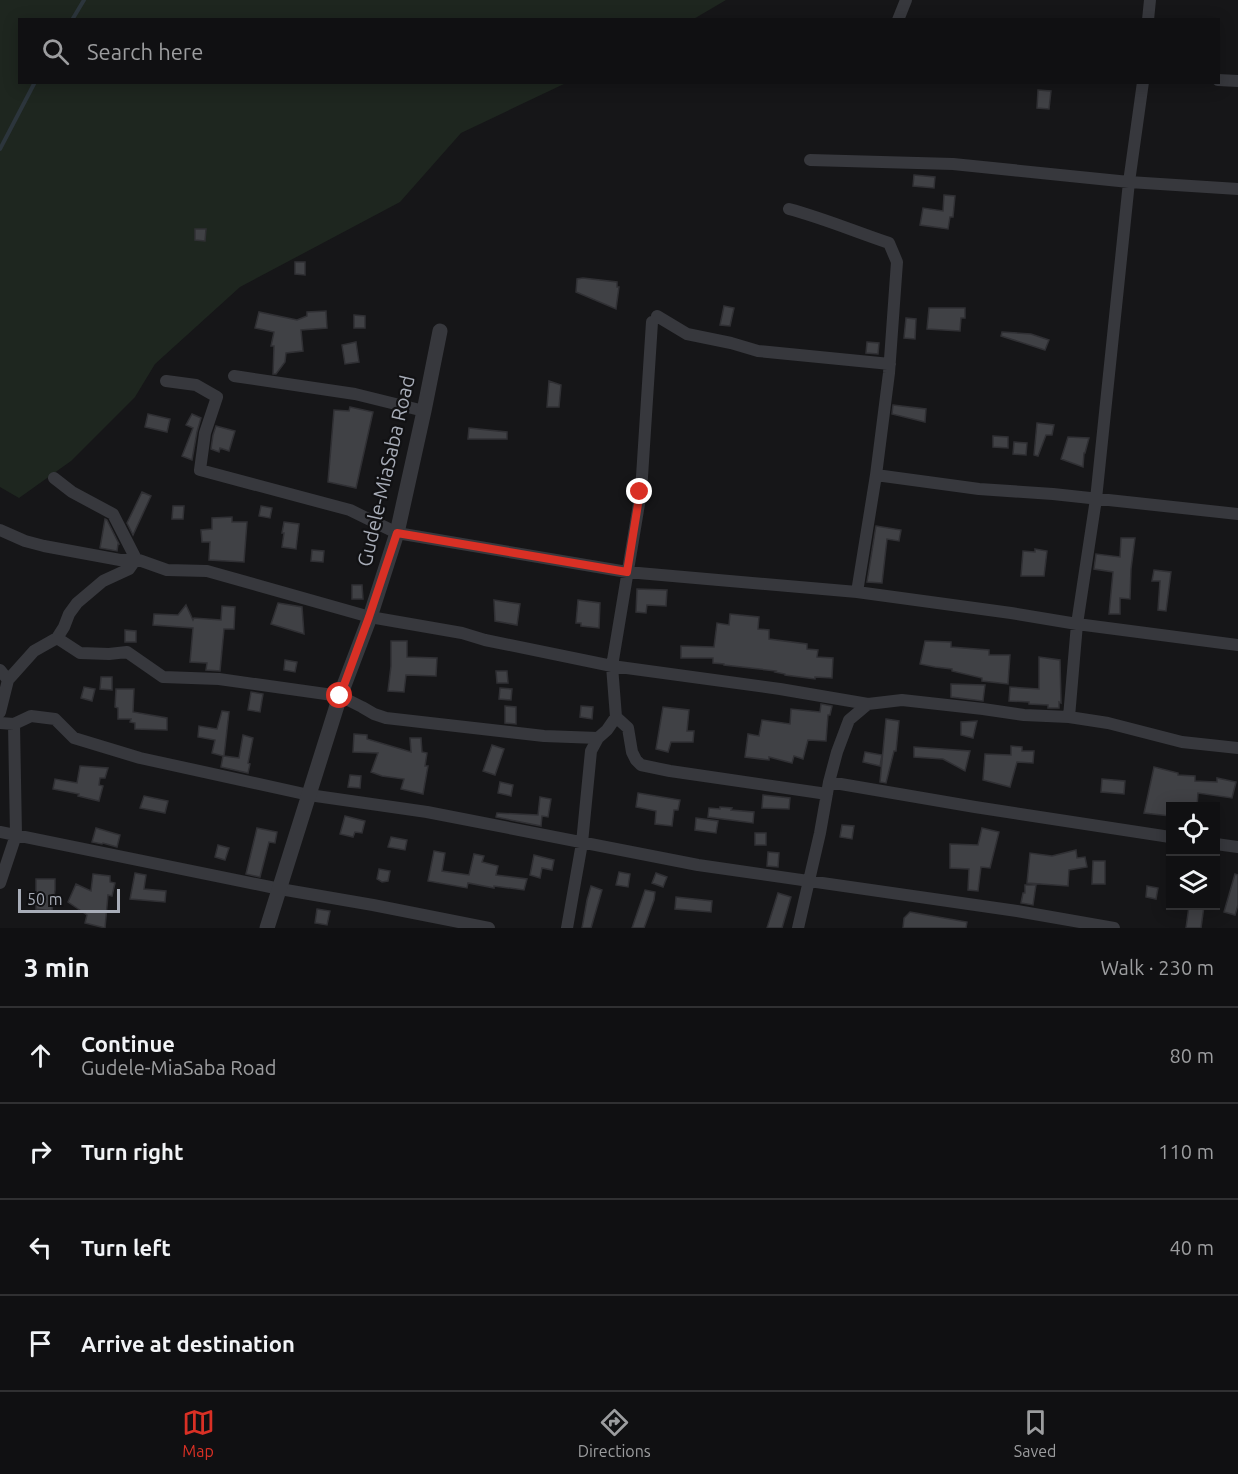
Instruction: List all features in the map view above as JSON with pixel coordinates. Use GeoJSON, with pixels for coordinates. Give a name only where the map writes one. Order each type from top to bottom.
{"type":"FeatureCollection","features":[{"type":"Feature","properties":{"kind":"street"},"geometry":{"type":"LineString","coordinates":[[899,18],[906,0]]}},
{"type":"Feature","properties":{"kind":"street"},"geometry":{"type":"LineString","coordinates":[[1148,18],[1150,0]]}},
{"type":"Feature","properties":{"kind":"street"},"geometry":{"type":"LineString","coordinates":[[1220,80],[1238,81]]}},
{"type":"Feature","properties":{"kind":"street"},"geometry":{"type":"LineString","coordinates":[[1069,717],[1077,624],[1096,499],[1129,182],[1143,84]]}},
{"type":"Feature","properties":{"kind":"street"},"geometry":{"type":"LineString","coordinates":[[810,160],[953,164],[1129,182],[1238,189]]}},
{"type":"Feature","properties":{"kind":"street"},"geometry":{"type":"LineString","coordinates":[[789,209],[889,243],[897,262],[890,364],[876,475],[857,592]]}},
{"type":"Feature","properties":{"kind":"street"},"geometry":{"type":"LineString","coordinates":[[567,928],[582,843],[591,751],[598,738],[616,717],[612,666],[640,492],[654,319],[687,334],[758,351],[890,364]]}},
{"type":"Feature","properties":{"kind":"street","name":"Gudele-MiaSaba Road"},"geometry":{"type":"LineString","coordinates":[[267,928],[340,696],[397,533],[440,331]]}},
{"type":"Feature","properties":{"kind":"street"},"geometry":{"type":"LineString","coordinates":[[234,376],[356,394],[424,411]]}},
{"type":"Feature","properties":{"kind":"street"},"geometry":{"type":"LineString","coordinates":[[166,381],[196,385],[217,397],[205,433],[200,470],[351,510],[397,533],[627,572],[857,592],[1238,645]]}},
{"type":"Feature","properties":{"kind":"street"},"geometry":{"type":"LineString","coordinates":[[876,475],[979,489],[1053,494],[1238,513]]}},
{"type":"Feature","properties":{"kind":"street"},"geometry":{"type":"LineString","coordinates":[[54,478],[72,492],[113,514],[136,560]]}},
{"type":"Feature","properties":{"kind":"street"},"geometry":{"type":"LineString","coordinates":[[0,530],[44,546],[120,560],[136,560],[167,570],[207,571],[369,617],[462,633],[485,640],[612,666],[780,688],[868,704],[902,700],[1024,715],[1069,717],[1108,723],[1182,742],[1238,748]]}},
{"type":"Feature","properties":{"kind":"street"},"geometry":{"type":"LineString","coordinates":[[0,712],[4,675],[34,651],[57,638],[77,603],[103,580],[129,569],[136,560]]}},
{"type":"Feature","properties":{"kind":"street"},"geometry":{"type":"LineString","coordinates":[[57,638],[80,653],[127,652],[163,676],[219,679],[340,696],[386,718],[544,736],[598,738]]}},
{"type":"Feature","properties":{"kind":"street"},"geometry":{"type":"LineString","coordinates":[[798,928],[837,752],[849,720],[868,704]]}},
{"type":"Feature","properties":{"kind":"street"},"geometry":{"type":"LineString","coordinates":[[0,723],[14,723],[31,716],[55,718],[74,738],[140,758],[309,795],[427,812],[698,865],[1017,911],[1114,928]]}},
{"type":"Feature","properties":{"kind":"street"},"geometry":{"type":"LineString","coordinates":[[616,717],[628,728],[632,752],[640,765],[670,771],[828,788],[1166,836]]}},
{"type":"Feature","properties":{"kind":"street"},"geometry":{"type":"LineString","coordinates":[[0,883],[16,835],[14,723]]}},
{"type":"Feature","properties":{"kind":"street"},"geometry":{"type":"LineString","coordinates":[[0,832],[280,889],[489,928]]}},
{"type":"Feature","properties":{"kind":"street"},"geometry":{"type":"LineString","coordinates":[[1220,845],[1238,847]]}},
{"type":"Feature","properties":{"kind":"shaded area"},"geometry":{"type":"Polygon","coordinates":[[[0,0],[726,0],[695,18],[18,18],[18,84],[564,84],[461,133],[400,202],[240,287],[155,364],[135,397],[71,461],[19,498],[0,487],[0,0]]]}},
{"type":"Feature","properties":{"kind":"building"},"geometry":{"type":"Polygon","coordinates":[[[1038,90],[1051,91],[1049,109],[1037,108],[1038,90]]]}},
{"type":"Feature","properties":{"kind":"building"},"geometry":{"type":"Polygon","coordinates":[[[914,175],[935,177],[934,188],[913,186],[914,175]]]}},
{"type":"Feature","properties":{"kind":"building"},"geometry":{"type":"Polygon","coordinates":[[[944,195],[955,196],[953,217],[950,217],[948,229],[920,225],[923,208],[943,211],[944,195]]]}},
{"type":"Feature","properties":{"kind":"building"},"geometry":{"type":"Polygon","coordinates":[[[195,229],[206,229],[205,241],[195,240],[195,229]]]}},
{"type":"Feature","properties":{"kind":"building"},"geometry":{"type":"Polygon","coordinates":[[[295,262],[305,262],[305,275],[295,274],[295,262]]]}},
{"type":"Feature","properties":{"kind":"building"},"geometry":{"type":"Polygon","coordinates":[[[577,279],[617,282],[617,287],[619,287],[616,309],[576,292],[577,279]]]}},
{"type":"Feature","properties":{"kind":"building"},"geometry":{"type":"Polygon","coordinates":[[[724,306],[734,308],[730,326],[720,325],[724,306]]]}},
{"type":"Feature","properties":{"kind":"building"},"geometry":{"type":"Polygon","coordinates":[[[929,308],[965,308],[965,318],[961,318],[960,331],[927,329],[929,308]]]}},
{"type":"Feature","properties":{"kind":"building"},"geometry":{"type":"Polygon","coordinates":[[[326,311],[327,328],[301,330],[303,351],[286,353],[285,362],[276,374],[273,374],[274,346],[271,346],[274,332],[255,328],[259,312],[297,320],[307,316],[307,312],[326,311]]]}},
{"type":"Feature","properties":{"kind":"building"},"geometry":{"type":"Polygon","coordinates":[[[354,315],[365,316],[365,328],[354,328],[354,315]]]}},
{"type":"Feature","properties":{"kind":"building"},"geometry":{"type":"Polygon","coordinates":[[[906,318],[916,319],[915,339],[904,338],[906,318]]]}},
{"type":"Feature","properties":{"kind":"building"},"geometry":{"type":"Polygon","coordinates":[[[1002,332],[1031,334],[1049,340],[1045,350],[1001,336],[1002,332]]]}},
{"type":"Feature","properties":{"kind":"building"},"geometry":{"type":"Polygon","coordinates":[[[356,342],[359,362],[345,364],[342,345],[356,342]]]}},
{"type":"Feature","properties":{"kind":"building"},"geometry":{"type":"Polygon","coordinates":[[[867,342],[879,343],[878,354],[866,353],[867,342]]]}},
{"type":"Feature","properties":{"kind":"building"},"geometry":{"type":"Polygon","coordinates":[[[549,381],[561,385],[559,407],[547,407],[549,381]]]}},
{"type":"Feature","properties":{"kind":"building"},"geometry":{"type":"Polygon","coordinates":[[[893,405],[926,409],[925,422],[892,414],[893,405]]]}},
{"type":"Feature","properties":{"kind":"building"},"geometry":{"type":"Polygon","coordinates":[[[350,407],[373,412],[356,488],[328,482],[334,410],[349,411],[350,407]]]}},
{"type":"Feature","properties":{"kind":"building"},"geometry":{"type":"Polygon","coordinates":[[[148,414],[170,419],[167,432],[145,427],[148,414]]]}},
{"type":"Feature","properties":{"kind":"building"},"geometry":{"type":"Polygon","coordinates":[[[192,414],[201,418],[192,460],[182,456],[193,428],[186,425],[192,414]]]}},
{"type":"Feature","properties":{"kind":"building"},"geometry":{"type":"Polygon","coordinates":[[[1037,423],[1054,425],[1052,435],[1046,435],[1038,456],[1034,455],[1037,423]]]}},
{"type":"Feature","properties":{"kind":"building"},"geometry":{"type":"Polygon","coordinates":[[[216,426],[235,431],[229,451],[220,448],[219,452],[211,449],[216,426]]]}},
{"type":"Feature","properties":{"kind":"building"},"geometry":{"type":"Polygon","coordinates":[[[469,428],[507,432],[507,439],[468,439],[469,428]]]}},
{"type":"Feature","properties":{"kind":"building"},"geometry":{"type":"Polygon","coordinates":[[[993,436],[1008,437],[1008,448],[993,447],[993,436]]]}},
{"type":"Feature","properties":{"kind":"building"},"geometry":{"type":"Polygon","coordinates":[[[1068,437],[1089,438],[1084,453],[1083,467],[1061,459],[1068,437]]]}},
{"type":"Feature","properties":{"kind":"building"},"geometry":{"type":"Polygon","coordinates":[[[1014,442],[1027,443],[1026,455],[1013,454],[1014,442]]]}},
{"type":"Feature","properties":{"kind":"building"},"geometry":{"type":"Polygon","coordinates":[[[142,492],[151,496],[133,535],[127,523],[142,492]]]}},
{"type":"Feature","properties":{"kind":"building"},"geometry":{"type":"Polygon","coordinates":[[[173,506],[184,506],[183,519],[172,519],[173,506]]]}},
{"type":"Feature","properties":{"kind":"building"},"geometry":{"type":"Polygon","coordinates":[[[261,506],[272,508],[270,518],[259,516],[261,506]]]}},
{"type":"Feature","properties":{"kind":"building"},"geometry":{"type":"Polygon","coordinates":[[[232,517],[232,522],[247,522],[244,562],[209,560],[210,542],[202,542],[201,530],[212,529],[212,518],[232,517]]]}},
{"type":"Feature","properties":{"kind":"building"},"geometry":{"type":"Polygon","coordinates":[[[105,519],[119,544],[117,551],[100,548],[105,519]]]}},
{"type":"Feature","properties":{"kind":"building"},"geometry":{"type":"Polygon","coordinates":[[[284,522],[299,524],[296,549],[282,547],[284,522]]]}},
{"type":"Feature","properties":{"kind":"building"},"geometry":{"type":"Polygon","coordinates":[[[876,526],[901,530],[899,541],[887,539],[882,583],[867,582],[876,526]]]}},
{"type":"Feature","properties":{"kind":"building"},"geometry":{"type":"Polygon","coordinates":[[[1121,538],[1135,538],[1130,599],[1120,598],[1120,614],[1109,614],[1113,572],[1094,569],[1096,554],[1120,557],[1121,538]]]}},
{"type":"Feature","properties":{"kind":"building"},"geometry":{"type":"Polygon","coordinates":[[[1035,549],[1047,551],[1044,576],[1021,576],[1023,551],[1035,552],[1035,549]]]}},
{"type":"Feature","properties":{"kind":"building"},"geometry":{"type":"Polygon","coordinates":[[[312,550],[324,551],[323,562],[311,561],[312,550]]]}},
{"type":"Feature","properties":{"kind":"building"},"geometry":{"type":"Polygon","coordinates":[[[1154,570],[1171,572],[1166,611],[1158,610],[1160,581],[1152,581],[1154,570]]]}},
{"type":"Feature","properties":{"kind":"building"},"geometry":{"type":"Polygon","coordinates":[[[352,585],[362,585],[363,599],[352,599],[352,585]]]}},
{"type":"Feature","properties":{"kind":"building"},"geometry":{"type":"Polygon","coordinates":[[[637,589],[667,590],[666,606],[647,605],[646,613],[636,612],[637,589]]]}},
{"type":"Feature","properties":{"kind":"building"},"geometry":{"type":"Polygon","coordinates":[[[494,600],[520,604],[517,625],[495,621],[494,600]]]}},
{"type":"Feature","properties":{"kind":"building"},"geometry":{"type":"Polygon","coordinates":[[[578,600],[600,603],[599,628],[581,626],[581,623],[576,623],[578,600]]]}},
{"type":"Feature","properties":{"kind":"building"},"geometry":{"type":"Polygon","coordinates":[[[278,603],[302,607],[304,634],[271,624],[278,603]]]}},
{"type":"Feature","properties":{"kind":"building"},"geometry":{"type":"Polygon","coordinates":[[[186,605],[193,620],[194,618],[221,620],[222,606],[235,607],[234,629],[224,629],[220,671],[206,670],[207,663],[190,662],[193,628],[153,625],[154,614],[178,615],[186,605]]]}},
{"type":"Feature","properties":{"kind":"building"},"geometry":{"type":"Polygon","coordinates":[[[730,614],[759,617],[758,629],[769,630],[769,639],[807,644],[807,649],[818,650],[817,657],[833,658],[832,678],[815,677],[815,679],[785,675],[776,671],[724,665],[713,663],[713,658],[681,658],[681,646],[714,647],[717,623],[729,625],[730,614]]]}},
{"type":"Feature","properties":{"kind":"building"},"geometry":{"type":"Polygon","coordinates":[[[125,630],[136,631],[136,642],[125,642],[125,630]]]}},
{"type":"Feature","properties":{"kind":"building"},"geometry":{"type":"Polygon","coordinates":[[[391,641],[407,641],[407,657],[437,658],[436,676],[406,675],[404,692],[388,691],[391,641]]]}},
{"type":"Feature","properties":{"kind":"building"},"geometry":{"type":"Polygon","coordinates":[[[925,641],[951,642],[951,647],[989,650],[989,655],[1010,655],[1008,684],[982,681],[982,678],[952,671],[952,669],[920,664],[925,641]]]}},
{"type":"Feature","properties":{"kind":"building"},"geometry":{"type":"Polygon","coordinates":[[[1039,657],[1060,660],[1061,703],[1059,702],[1059,708],[1009,701],[1010,687],[1039,689],[1039,657]]]}},
{"type":"Feature","properties":{"kind":"building"},"geometry":{"type":"Polygon","coordinates":[[[285,660],[297,662],[295,672],[284,670],[285,660]]]}},
{"type":"Feature","properties":{"kind":"building"},"geometry":{"type":"Polygon","coordinates":[[[496,671],[507,671],[508,683],[497,683],[496,671]]]}},
{"type":"Feature","properties":{"kind":"building"},"geometry":{"type":"Polygon","coordinates":[[[101,677],[112,677],[112,690],[100,689],[101,677]]]}},
{"type":"Feature","properties":{"kind":"building"},"geometry":{"type":"Polygon","coordinates":[[[951,684],[985,685],[983,701],[951,697],[951,684]]]}},
{"type":"Feature","properties":{"kind":"building"},"geometry":{"type":"Polygon","coordinates":[[[84,687],[95,689],[92,701],[81,698],[84,687]]]}},
{"type":"Feature","properties":{"kind":"building"},"geometry":{"type":"Polygon","coordinates":[[[500,688],[512,689],[511,700],[499,699],[500,688]]]}},
{"type":"Feature","properties":{"kind":"building"},"geometry":{"type":"Polygon","coordinates":[[[116,689],[134,689],[133,712],[167,718],[167,730],[135,729],[135,723],[130,722],[131,719],[118,719],[118,708],[115,707],[116,689]]]}},
{"type":"Feature","properties":{"kind":"building"},"geometry":{"type":"Polygon","coordinates":[[[251,692],[263,694],[260,712],[248,710],[251,692]]]}},
{"type":"Feature","properties":{"kind":"building"},"geometry":{"type":"Polygon","coordinates":[[[821,704],[832,706],[830,715],[828,715],[826,741],[808,740],[803,759],[794,756],[792,763],[769,757],[769,760],[745,757],[748,734],[759,736],[762,720],[790,724],[791,709],[820,712],[821,704]]]}},
{"type":"Feature","properties":{"kind":"building"},"geometry":{"type":"Polygon","coordinates":[[[505,706],[516,707],[516,724],[505,723],[505,706]]]}},
{"type":"Feature","properties":{"kind":"building"},"geometry":{"type":"Polygon","coordinates":[[[581,706],[593,707],[592,719],[580,717],[581,706]]]}},
{"type":"Feature","properties":{"kind":"building"},"geometry":{"type":"Polygon","coordinates":[[[663,707],[689,710],[687,731],[694,731],[693,742],[671,742],[668,752],[656,749],[663,707]]]}},
{"type":"Feature","properties":{"kind":"building"},"geometry":{"type":"Polygon","coordinates":[[[222,711],[229,712],[224,756],[239,758],[243,735],[253,738],[248,773],[221,767],[223,756],[212,753],[215,740],[198,737],[199,726],[217,729],[222,711]]]}},
{"type":"Feature","properties":{"kind":"building"},"geometry":{"type":"Polygon","coordinates":[[[886,719],[899,721],[896,751],[894,751],[886,783],[880,782],[886,719]]]}},
{"type":"Feature","properties":{"kind":"building"},"geometry":{"type":"Polygon","coordinates":[[[977,721],[973,738],[961,735],[961,722],[977,721]]]}},
{"type":"Feature","properties":{"kind":"building"},"geometry":{"type":"Polygon","coordinates":[[[354,734],[367,735],[367,739],[411,752],[410,738],[421,738],[422,752],[427,753],[425,766],[428,766],[423,794],[401,789],[404,779],[371,772],[378,753],[353,752],[354,734]]]}},
{"type":"Feature","properties":{"kind":"building"},"geometry":{"type":"Polygon","coordinates":[[[492,745],[504,749],[495,775],[483,771],[492,745]]]}},
{"type":"Feature","properties":{"kind":"building"},"geometry":{"type":"Polygon","coordinates":[[[1011,746],[1022,747],[1022,751],[1034,751],[1033,763],[1017,762],[1010,787],[983,780],[985,754],[1011,755],[1011,746]]]}},
{"type":"Feature","properties":{"kind":"building"},"geometry":{"type":"Polygon","coordinates":[[[914,747],[970,751],[965,771],[943,759],[914,757],[914,747]]]}},
{"type":"Feature","properties":{"kind":"building"},"geometry":{"type":"Polygon","coordinates":[[[865,752],[882,755],[880,766],[863,762],[865,752]]]}},
{"type":"Feature","properties":{"kind":"building"},"geometry":{"type":"Polygon","coordinates":[[[80,766],[108,768],[105,778],[100,778],[99,785],[103,786],[99,801],[53,789],[55,779],[77,783],[80,766]]]}},
{"type":"Feature","properties":{"kind":"building"},"geometry":{"type":"Polygon","coordinates":[[[1154,767],[1178,773],[1178,775],[1195,776],[1195,781],[1217,782],[1217,778],[1236,782],[1232,798],[1198,793],[1197,802],[1166,802],[1166,816],[1144,813],[1154,767]]]}},
{"type":"Feature","properties":{"kind":"building"},"geometry":{"type":"Polygon","coordinates":[[[350,775],[361,776],[360,788],[348,787],[350,775]]]}},
{"type":"Feature","properties":{"kind":"building"},"geometry":{"type":"Polygon","coordinates":[[[1102,779],[1125,781],[1124,794],[1101,792],[1102,779]]]}},
{"type":"Feature","properties":{"kind":"building"},"geometry":{"type":"Polygon","coordinates":[[[500,782],[513,785],[511,796],[498,793],[500,782]]]}},
{"type":"Feature","properties":{"kind":"building"},"geometry":{"type":"Polygon","coordinates":[[[638,793],[680,800],[678,810],[674,810],[672,826],[655,824],[656,811],[636,807],[638,793]]]}},
{"type":"Feature","properties":{"kind":"building"},"geometry":{"type":"Polygon","coordinates":[[[763,795],[790,798],[789,809],[762,808],[763,795]]]}},
{"type":"Feature","properties":{"kind":"building"},"geometry":{"type":"Polygon","coordinates":[[[144,796],[168,801],[165,813],[140,808],[144,796]]]}},
{"type":"Feature","properties":{"kind":"building"},"geometry":{"type":"Polygon","coordinates":[[[540,797],[551,799],[548,817],[542,816],[541,826],[496,817],[497,813],[538,815],[540,797]]]}},
{"type":"Feature","properties":{"kind":"building"},"geometry":{"type":"Polygon","coordinates":[[[720,807],[754,812],[753,823],[708,817],[709,808],[720,809],[720,807]]]}},
{"type":"Feature","properties":{"kind":"building"},"geometry":{"type":"Polygon","coordinates":[[[345,816],[365,821],[362,833],[355,832],[353,837],[340,834],[345,816]]]}},
{"type":"Feature","properties":{"kind":"building"},"geometry":{"type":"Polygon","coordinates":[[[696,818],[718,821],[716,833],[695,830],[696,818]]]}},
{"type":"Feature","properties":{"kind":"building"},"geometry":{"type":"Polygon","coordinates":[[[842,825],[854,826],[852,839],[840,837],[842,825]]]}},
{"type":"Feature","properties":{"kind":"building"},"geometry":{"type":"Polygon","coordinates":[[[96,828],[120,835],[117,847],[92,842],[96,828]]]}},
{"type":"Feature","properties":{"kind":"building"},"geometry":{"type":"Polygon","coordinates":[[[257,828],[277,832],[275,843],[269,842],[260,877],[246,874],[257,828]]]}},
{"type":"Feature","properties":{"kind":"building"},"geometry":{"type":"Polygon","coordinates":[[[982,828],[999,832],[990,868],[981,867],[978,891],[968,890],[969,869],[950,868],[950,844],[978,845],[982,828]]]}},
{"type":"Feature","properties":{"kind":"building"},"geometry":{"type":"Polygon","coordinates":[[[755,833],[766,833],[766,845],[755,845],[755,833]]]}},
{"type":"Feature","properties":{"kind":"building"},"geometry":{"type":"Polygon","coordinates":[[[391,837],[407,840],[405,850],[388,847],[391,837]]]}},
{"type":"Feature","properties":{"kind":"building"},"geometry":{"type":"Polygon","coordinates":[[[218,845],[229,848],[225,860],[215,857],[218,845]]]}},
{"type":"Feature","properties":{"kind":"building"},"geometry":{"type":"Polygon","coordinates":[[[1076,850],[1077,858],[1085,857],[1087,867],[1069,870],[1068,886],[1027,883],[1030,853],[1052,856],[1076,850]]]}},
{"type":"Feature","properties":{"kind":"building"},"geometry":{"type":"Polygon","coordinates":[[[434,851],[445,853],[442,871],[469,875],[474,854],[484,856],[482,862],[498,866],[496,875],[527,879],[524,890],[468,883],[467,888],[428,881],[434,851]]]}},
{"type":"Feature","properties":{"kind":"building"},"geometry":{"type":"Polygon","coordinates":[[[768,852],[779,853],[778,867],[767,866],[768,852]]]}},
{"type":"Feature","properties":{"kind":"building"},"geometry":{"type":"Polygon","coordinates":[[[534,855],[554,860],[552,870],[542,868],[540,878],[530,875],[534,855]]]}},
{"type":"Feature","properties":{"kind":"building"},"geometry":{"type":"Polygon","coordinates":[[[1093,861],[1105,861],[1105,884],[1092,884],[1093,861]]]}},
{"type":"Feature","properties":{"kind":"building"},"geometry":{"type":"Polygon","coordinates":[[[379,869],[390,871],[388,881],[382,882],[377,879],[379,869]]]}},
{"type":"Feature","properties":{"kind":"building"},"geometry":{"type":"Polygon","coordinates":[[[619,872],[630,874],[628,887],[616,885],[619,872]]]}},
{"type":"Feature","properties":{"kind":"building"},"geometry":{"type":"Polygon","coordinates":[[[135,873],[146,875],[144,889],[166,891],[165,902],[130,899],[135,873]]]}},
{"type":"Feature","properties":{"kind":"building"},"geometry":{"type":"Polygon","coordinates":[[[656,873],[667,877],[663,887],[652,883],[656,873]]]}},
{"type":"Feature","properties":{"kind":"building"},"geometry":{"type":"Polygon","coordinates":[[[93,874],[110,876],[110,882],[115,883],[112,896],[108,895],[105,928],[85,923],[87,915],[68,902],[76,884],[91,891],[93,874]]]}},
{"type":"Feature","properties":{"kind":"building"},"geometry":{"type":"Polygon","coordinates":[[[1235,874],[1238,875],[1238,905],[1235,915],[1224,912],[1235,874]]]}},
{"type":"Feature","properties":{"kind":"building"},"geometry":{"type":"Polygon","coordinates":[[[36,879],[55,879],[52,911],[36,909],[36,879]]]}},
{"type":"Feature","properties":{"kind":"building"},"geometry":{"type":"Polygon","coordinates":[[[1025,885],[1036,885],[1033,905],[1021,903],[1025,885]]]}},
{"type":"Feature","properties":{"kind":"building"},"geometry":{"type":"Polygon","coordinates":[[[591,886],[602,890],[591,928],[582,928],[587,900],[591,886]]]}},
{"type":"Feature","properties":{"kind":"building"},"geometry":{"type":"Polygon","coordinates":[[[1147,886],[1158,888],[1156,899],[1146,897],[1147,886]]]}},
{"type":"Feature","properties":{"kind":"building"},"geometry":{"type":"Polygon","coordinates":[[[645,890],[655,892],[654,900],[644,928],[632,928],[645,890]]]}},
{"type":"Feature","properties":{"kind":"building"},"geometry":{"type":"Polygon","coordinates":[[[778,893],[791,897],[782,928],[767,928],[778,893]]]}},
{"type":"Feature","properties":{"kind":"building"},"geometry":{"type":"Polygon","coordinates":[[[676,897],[712,901],[711,912],[675,909],[676,897]]]}},
{"type":"Feature","properties":{"kind":"building"},"geometry":{"type":"Polygon","coordinates":[[[317,909],[330,911],[327,925],[315,923],[317,909]]]}},
{"type":"Feature","properties":{"kind":"building"},"geometry":{"type":"Polygon","coordinates":[[[1188,910],[1203,910],[1201,928],[1186,928],[1188,910]]]}},
{"type":"Feature","properties":{"kind":"building"},"geometry":{"type":"Polygon","coordinates":[[[910,912],[967,922],[966,928],[903,928],[904,918],[910,912]]]}},
{"type":"Feature","properties":{"kind":"waterway"},"geometry":{"type":"LineString","coordinates":[[73,18],[84,0]]}},
{"type":"Feature","properties":{"kind":"waterway"},"geometry":{"type":"LineString","coordinates":[[0,149],[34,84]]}},
{"type":"Feature","properties":{"kind":"route"},"geometry":{"type":"LineString","coordinates":[[340,696],[397,533],[627,572],[640,492]]}}]}
